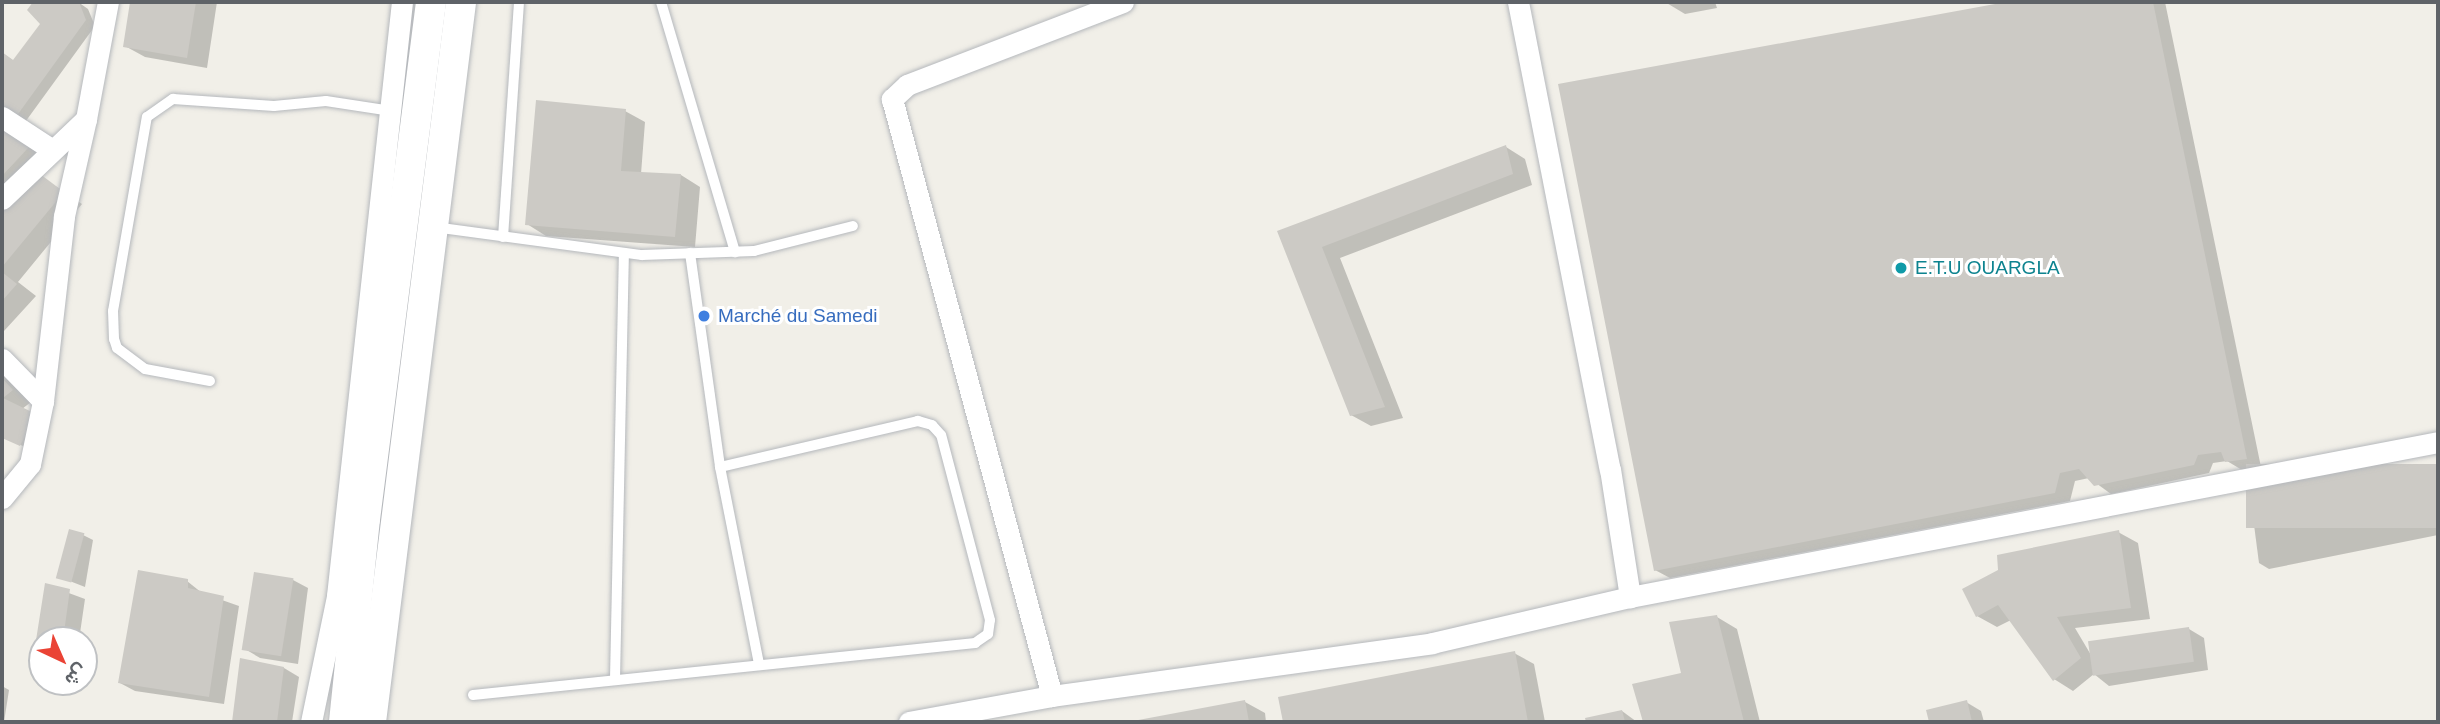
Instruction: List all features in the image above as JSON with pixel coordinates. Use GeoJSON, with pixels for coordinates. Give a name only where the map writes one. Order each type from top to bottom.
{"type":"FeatureCollection","features":[{"type":"Feature","properties":{"kind":"street"},"geometry":{"type":"LineString","coordinates":[[2,498],[30,464],[43,401],[64,216],[108,2]]}},
{"type":"Feature","properties":{"kind":"street"},"geometry":{"type":"LineString","coordinates":[[371,722],[377,559],[400,264],[402,2]]}},
{"type":"Feature","properties":{"kind":"street"},"geometry":{"type":"LineString","coordinates":[[403,113],[431,2]]}},
{"type":"Feature","properties":{"kind":"street"},"geometry":{"type":"LineString","coordinates":[[344,722],[348,598],[400,264],[431,227],[461,2]]}},
{"type":"Feature","properties":{"kind":"street"},"geometry":{"type":"LineString","coordinates":[[1052,696],[892,99],[907,85],[1123,2]]}},
{"type":"Feature","properties":{"kind":"street"},"geometry":{"type":"LineString","coordinates":[[1518,2],[1610,469],[1629,597]]}},
{"type":"Feature","properties":{"kind":"street"},"geometry":{"type":"LineString","coordinates":[[403,113],[445,119]]}},
{"type":"Feature","properties":{"kind":"street"},"geometry":{"type":"LineString","coordinates":[[2,117],[51,149]]}},
{"type":"Feature","properties":{"kind":"street"},"geometry":{"type":"LineString","coordinates":[[2,200],[51,149],[86,119]]}},
{"type":"Feature","properties":{"kind":"street"},"geometry":{"type":"LineString","coordinates":[[2,359],[43,401]]}},
{"type":"Feature","properties":{"kind":"street"},"geometry":{"type":"LineString","coordinates":[[909,722],[1052,696],[1432,643],[1629,597],[2438,442]]}},
{"type":"Feature","properties":{"kind":"street"},"geometry":{"type":"LineString","coordinates":[[312,722],[348,598],[377,559]]}},
{"type":"Feature","properties":{"kind":"lane"},"geometry":{"type":"LineString","coordinates":[[503,237],[519,2]]}},
{"type":"Feature","properties":{"kind":"lane"},"geometry":{"type":"LineString","coordinates":[[661,2],[735,252]]}},
{"type":"Feature","properties":{"kind":"lane"},"geometry":{"type":"LineString","coordinates":[[210,381],[145,369],[117,348],[114,339],[113,311],[147,117],[173,99],[274,106],[326,101],[403,113]]}},
{"type":"Feature","properties":{"kind":"lane"},"geometry":{"type":"LineString","coordinates":[[431,227],[624,253],[690,253],[735,252],[853,226]]}},
{"type":"Feature","properties":{"kind":"lane"},"geometry":{"type":"LineString","coordinates":[[615,680],[624,253]]}},
{"type":"Feature","properties":{"kind":"lane"},"geometry":{"type":"LineString","coordinates":[[690,253],[720,467],[759,664]]}},
{"type":"Feature","properties":{"kind":"lane"},"geometry":{"type":"LineString","coordinates":[[473,695],[975,643],[988,634],[990,620],[941,435],[932,425],[918,421],[720,467]]}},
{"type":"Feature","properties":{"kind":"building"},"geometry":{"type":"Polygon","coordinates":[[[33,2],[79,2],[86,20],[13,121],[2,113],[2,52],[13,60],[40,24],[27,10],[33,2]]]}},
{"type":"Feature","properties":{"kind":"building"},"geometry":{"type":"Polygon","coordinates":[[[130,2],[196,2],[187,58],[123,47],[130,2]]]}},
{"type":"Feature","properties":{"kind":"building","name":"E.T.U OUARGLA"},"geometry":{"type":"Polygon","coordinates":[[[2006,2],[2153,2],[2247,459],[2225,462],[2221,452],[2198,455],[2194,465],[2094,486],[2079,469],[2060,473],[2055,493],[1654,571],[1558,84],[2006,2]]]}},
{"type":"Feature","properties":{"kind":"building"},"geometry":{"type":"Polygon","coordinates":[[[536,100],[626,109],[621,171],[681,174],[675,237],[525,225],[536,100]]]}},
{"type":"Feature","properties":{"kind":"building"},"geometry":{"type":"Polygon","coordinates":[[[2,124],[29,147],[2,176],[2,124]]]}},
{"type":"Feature","properties":{"kind":"building"},"geometry":{"type":"Polygon","coordinates":[[[1506,145],[1513,174],[1322,247],[1385,407],[1350,416],[1277,231],[1506,145]]]}},
{"type":"Feature","properties":{"kind":"building"},"geometry":{"type":"Polygon","coordinates":[[[36,171],[64,192],[2,267],[2,208],[36,171]]]}},
{"type":"Feature","properties":{"kind":"building"},"geometry":{"type":"Polygon","coordinates":[[[2,272],[17,284],[2,301],[2,272]]]}},
{"type":"Feature","properties":{"kind":"building"},"geometry":{"type":"Polygon","coordinates":[[[2,378],[13,390],[3,398],[36,414],[20,446],[2,438],[2,378]]]}},
{"type":"Feature","properties":{"kind":"building"},"geometry":{"type":"Polygon","coordinates":[[[2246,464],[2438,464],[2438,528],[2246,528],[2246,464]]]}},
{"type":"Feature","properties":{"kind":"building"},"geometry":{"type":"Polygon","coordinates":[[[69,529],[84,533],[71,582],[56,578],[69,529]]]}},
{"type":"Feature","properties":{"kind":"building"},"geometry":{"type":"Polygon","coordinates":[[[2119,530],[2131,608],[2057,617],[2081,658],[2053,681],[1998,605],[1976,617],[1962,589],[1998,570],[1997,555],[2119,530]]]}},
{"type":"Feature","properties":{"kind":"building"},"geometry":{"type":"Polygon","coordinates":[[[138,570],[188,579],[188,588],[224,596],[209,697],[118,683],[138,570]]]}},
{"type":"Feature","properties":{"kind":"building"},"geometry":{"type":"Polygon","coordinates":[[[254,572],[294,578],[281,656],[242,650],[254,572]]]}},
{"type":"Feature","properties":{"kind":"building"},"geometry":{"type":"Polygon","coordinates":[[[45,583],[70,589],[65,626],[38,626],[45,583]]]}},
{"type":"Feature","properties":{"kind":"building"},"geometry":{"type":"Polygon","coordinates":[[[1717,615],[1744,722],[1643,722],[1632,684],[1681,673],[1669,622],[1717,615]]]}},
{"type":"Feature","properties":{"kind":"building"},"geometry":{"type":"Polygon","coordinates":[[[2189,627],[2194,662],[2093,676],[2088,641],[2189,627]]]}},
{"type":"Feature","properties":{"kind":"building"},"geometry":{"type":"Polygon","coordinates":[[[1515,651],[1528,722],[1283,722],[1278,697],[1515,651]]]}},
{"type":"Feature","properties":{"kind":"building"},"geometry":{"type":"Polygon","coordinates":[[[240,658],[284,667],[277,722],[232,722],[240,658]]]}},
{"type":"Feature","properties":{"kind":"building"},"geometry":{"type":"Polygon","coordinates":[[[1245,700],[1249,722],[1133,721],[1245,700]]]}},
{"type":"Feature","properties":{"kind":"building"},"geometry":{"type":"Polygon","coordinates":[[[1967,700],[1972,722],[1929,722],[1926,710],[1967,700]]]}},
{"type":"Feature","properties":{"kind":"building"},"geometry":{"type":"Polygon","coordinates":[[[1622,710],[1625,722],[1586,722],[1585,718],[1622,710]]]}},
{"type":"Feature","properties":{"kind":"place","name":"E.T.U OUARGLA"},"geometry":{"type":"Point","coordinates":[1901,268]}},
{"type":"Feature","properties":{"kind":"place","name":"Marché du Samedi"},"geometry":{"type":"Point","coordinates":[704,316]}}]}
